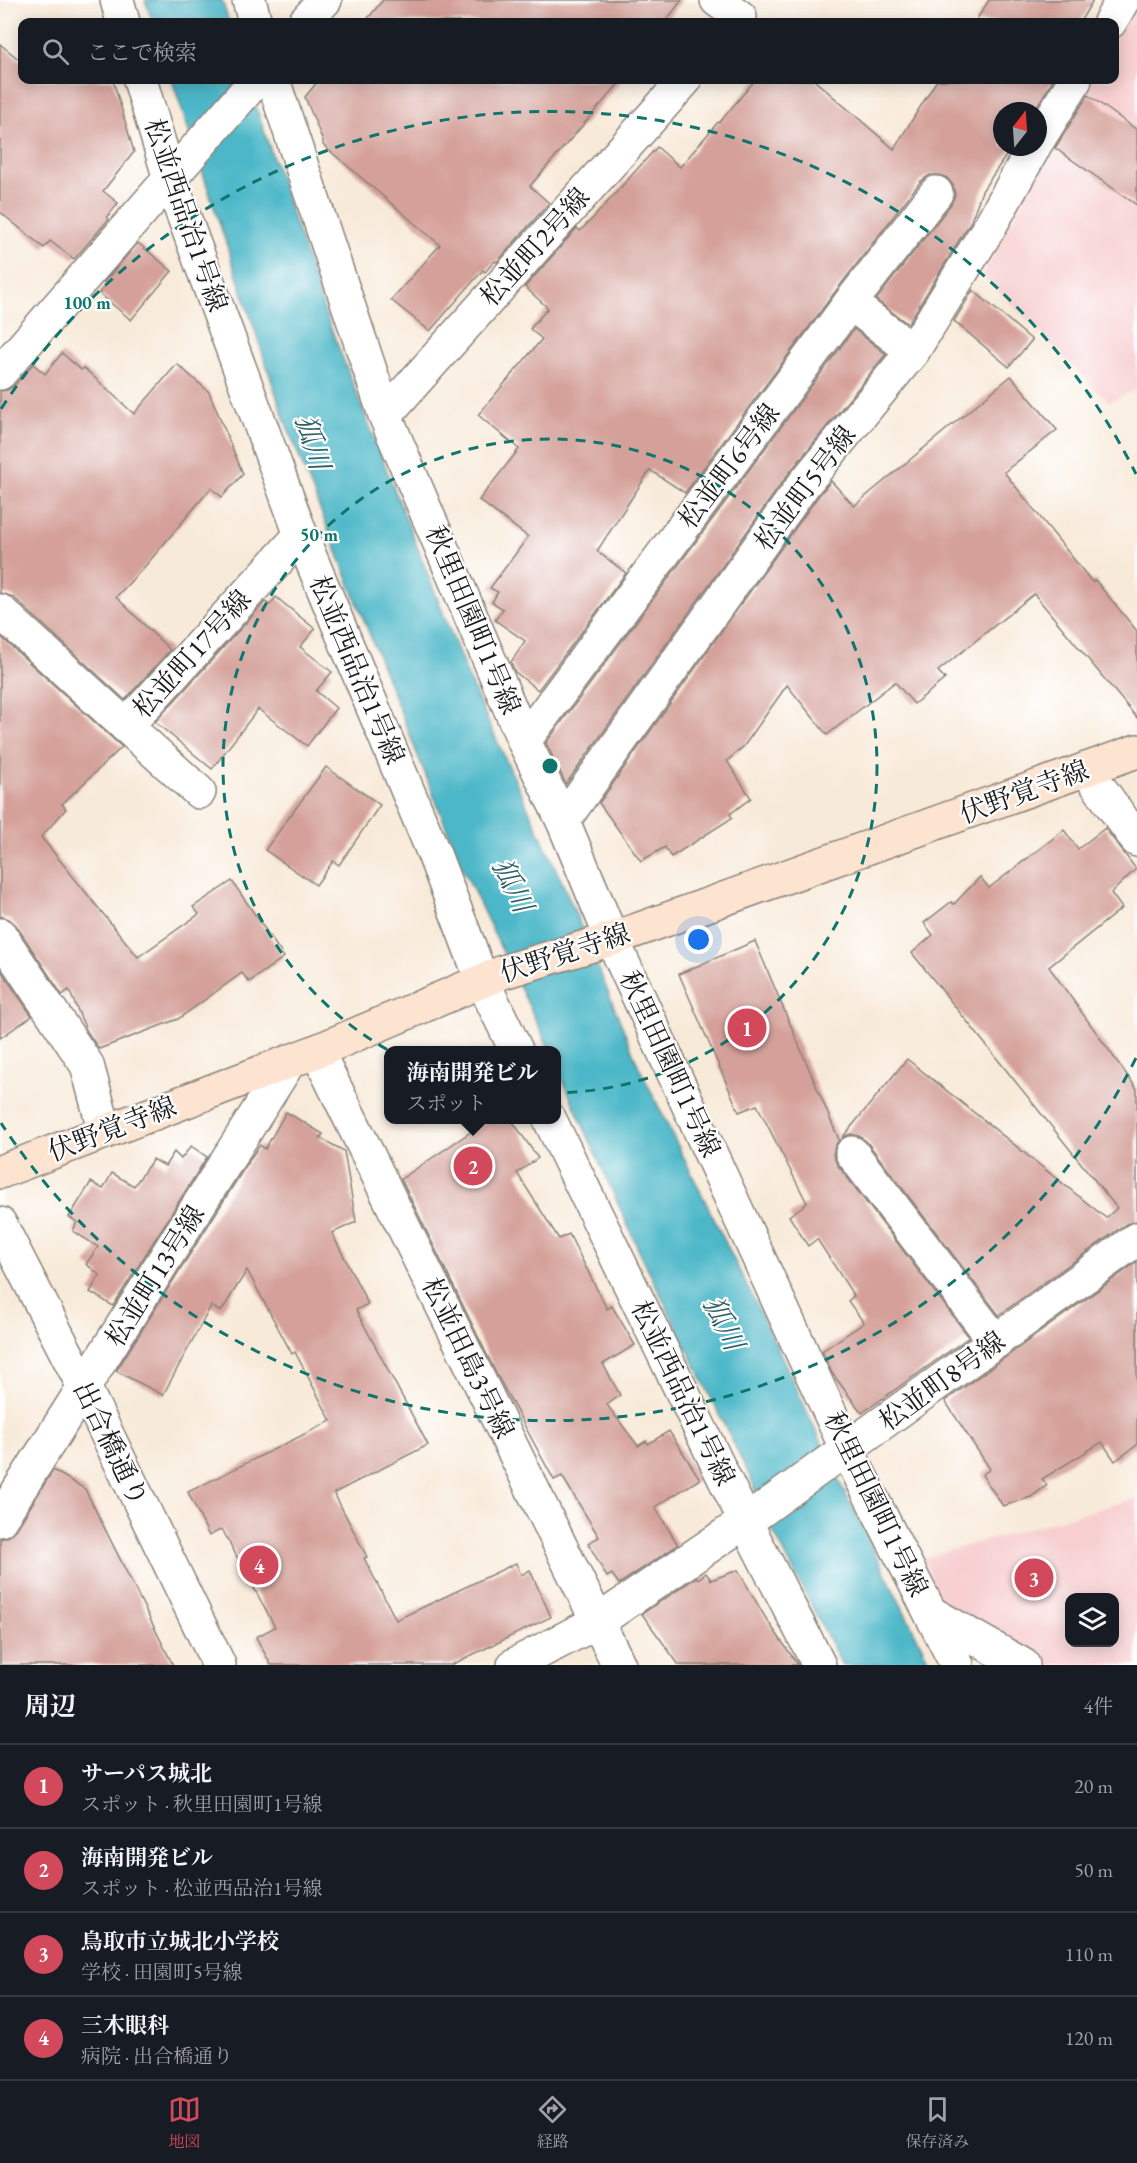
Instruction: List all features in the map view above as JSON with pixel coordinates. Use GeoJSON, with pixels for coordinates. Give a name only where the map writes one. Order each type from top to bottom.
{"type":"FeatureCollection","features":[{"type":"Feature","properties":{"kind":"main road","name":"伏野覚寺線"},"geometry":{"type":"LineString","coordinates":[[0,1172],[303,1056],[493,976],[606,940],[1137,752]]}},
{"type":"Feature","properties":{"kind":"street"},"geometry":{"type":"LineString","coordinates":[[117,0],[122,18]]}},
{"type":"Feature","properties":{"kind":"street"},"geometry":{"type":"LineString","coordinates":[[249,0],[254,18]]}},
{"type":"Feature","properties":{"kind":"street"},"geometry":{"type":"LineString","coordinates":[[309,18],[325,0]]}},
{"type":"Feature","properties":{"kind":"street"},"geometry":{"type":"LineString","coordinates":[[1112,18],[1123,0]]}},
{"type":"Feature","properties":{"kind":"street","name":"松並西品治1号線"},"geometry":{"type":"LineString","coordinates":[[142,84],[176,172],[301,535],[434,854],[493,976],[515,1046]]}},
{"type":"Feature","properties":{"kind":"street"},"geometry":{"type":"LineString","coordinates":[[0,373],[176,172],[258,84]]}},
{"type":"Feature","properties":{"kind":"street","name":"秋里田園町1号線"},"geometry":{"type":"LineString","coordinates":[[263,84],[385,415],[524,741],[563,821],[606,940],[843,1452],[957,1665]]}},
{"type":"Feature","properties":{"kind":"street","name":"松並町2号線"},"geometry":{"type":"LineString","coordinates":[[385,415],[681,84]]}},
{"type":"Feature","properties":{"kind":"street"},"geometry":{"type":"LineString","coordinates":[[1047,125],[1073,84]]}},
{"type":"Feature","properties":{"kind":"street","name":"松並町5号線"},"geometry":{"type":"LineString","coordinates":[[563,821],[804,484],[913,351],[990,226],[1029,156]]}},
{"type":"Feature","properties":{"kind":"street","name":"松並町6号線"},"geometry":{"type":"LineString","coordinates":[[524,741],[850,303],[936,193]]}},
{"type":"Feature","properties":{"kind":"street"},"geometry":{"type":"LineString","coordinates":[[850,303],[913,351]]}},
{"type":"Feature","properties":{"kind":"street","name":"松並町17号線"},"geometry":{"type":"LineString","coordinates":[[0,611],[126,726],[301,535]]}},
{"type":"Feature","properties":{"kind":"street"},"geometry":{"type":"LineString","coordinates":[[126,726],[199,792]]}},
{"type":"Feature","properties":{"kind":"street"},"geometry":{"type":"LineString","coordinates":[[1086,769],[1137,840]]}},
{"type":"Feature","properties":{"kind":"street"},"geometry":{"type":"LineString","coordinates":[[0,935],[87,1065],[105,1132]]}},
{"type":"Feature","properties":{"kind":"street","name":"松並町13号線"},"geometry":{"type":"LineString","coordinates":[[0,1520],[84,1387],[303,1056]]}},
{"type":"Feature","properties":{"kind":"street","name":"松並田島3号線"},"geometry":{"type":"LineString","coordinates":[[303,1056],[619,1665]]}},
{"type":"Feature","properties":{"kind":"street","name":"松並西品治1号線"},"geometry":{"type":"LineString","coordinates":[[553,1124],[752,1517],[819,1665]]}},
{"type":"Feature","properties":{"kind":"street"},"geometry":{"type":"LineString","coordinates":[[852,1153],[996,1342]]}},
{"type":"Feature","properties":{"kind":"street","name":"出合橋通り"},"geometry":{"type":"LineString","coordinates":[[0,1224],[84,1387],[219,1665]]}},
{"type":"Feature","properties":{"kind":"street","name":"松並町8号線"},"geometry":{"type":"LineString","coordinates":[[514,1665],[597,1622],[752,1517],[1137,1239]]}},
{"type":"Feature","properties":{"kind":"street"},"geometry":{"type":"LineString","coordinates":[[931,1613],[1023,1665]]}},
{"type":"Feature","properties":{"kind":"shaded area"},"geometry":{"type":"Polygon","coordinates":[[[1137,2],[1137,389],[1109,402],[982,275],[1087,84],[1119,84],[1119,31],[1137,2]]]}},
{"type":"Feature","properties":{"kind":"shaded area"},"geometry":{"type":"Polygon","coordinates":[[[1137,1498],[1137,1665],[1049,1665],[941,1600],[923,1558],[1137,1498]]]}},
{"type":"Feature","properties":{"kind":"water"},"geometry":{"type":"Polygon","coordinates":[[[145,0],[222,0],[228,18],[152,18],[145,0]]]}},
{"type":"Feature","properties":{"kind":"water","name":"狐川"},"geometry":{"type":"Polygon","coordinates":[[[173,84],[248,84],[325,313],[471,684],[567,893],[639,1067],[781,1355],[842,1487],[931,1665],[842,1665],[771,1527],[751,1479],[640,1253],[561,1076],[561,1046],[548,1046],[462,867],[285,421],[173,84]]]}},
{"type":"Feature","properties":{"kind":"building"},"geometry":{"type":"Polygon","coordinates":[[[383,0],[682,0],[668,18],[368,18],[383,0]]]}},
{"type":"Feature","properties":{"kind":"building"},"geometry":{"type":"Polygon","coordinates":[[[989,0],[1093,0],[1082,18],[978,18],[989,0]]]}},
{"type":"Feature","properties":{"kind":"building"},"geometry":{"type":"Polygon","coordinates":[[[0,44],[18,59],[18,84],[114,84],[134,152],[103,191],[118,203],[107,217],[109,219],[74,259],[50,241],[44,248],[0,212],[0,44]]]}},
{"type":"Feature","properties":{"kind":"building"},"geometry":{"type":"Polygon","coordinates":[[[316,84],[619,84],[530,186],[549,203],[497,262],[495,261],[485,272],[483,270],[430,331],[391,300],[440,245],[323,145],[305,97],[316,84]]]}},
{"type":"Feature","properties":{"kind":"building"},"geometry":{"type":"Polygon","coordinates":[[[752,84],[819,84],[894,149],[935,84],[1051,84],[1040,102],[993,102],[993,156],[1006,156],[982,191],[971,221],[908,324],[876,300],[951,204],[955,195],[953,185],[947,178],[939,175],[930,175],[921,181],[685,493],[650,470],[597,551],[626,573],[538,690],[515,672],[511,662],[525,641],[495,620],[503,609],[492,602],[498,592],[490,588],[528,537],[479,500],[519,449],[478,415],[542,339],[530,329],[548,308],[525,287],[577,228],[580,231],[596,215],[657,147],[680,167],[752,84]]]}},
{"type":"Feature","properties":{"kind":"building"},"geometry":{"type":"Polygon","coordinates":[[[1088,95],[1137,130],[1137,205],[1055,148],[1088,95]]]}},
{"type":"Feature","properties":{"kind":"building"},"geometry":{"type":"Polygon","coordinates":[[[138,243],[172,271],[131,320],[99,293],[107,284],[104,282],[138,243]]]}},
{"type":"Feature","properties":{"kind":"building"},"geometry":{"type":"Polygon","coordinates":[[[973,290],[1032,340],[1009,367],[954,321],[973,290]]]}},
{"type":"Feature","properties":{"kind":"building"},"geometry":{"type":"Polygon","coordinates":[[[854,329],[886,354],[789,473],[566,784],[546,743],[854,329]]]}},
{"type":"Feature","properties":{"kind":"building"},"geometry":{"type":"Polygon","coordinates":[[[62,353],[81,370],[84,368],[134,414],[177,364],[209,392],[243,474],[222,497],[211,488],[116,597],[170,650],[125,700],[13,597],[0,593],[0,391],[14,386],[33,364],[45,374],[62,353]]]}},
{"type":"Feature","properties":{"kind":"building"},"geometry":{"type":"Polygon","coordinates":[[[1011,376],[1057,430],[1004,472],[1092,582],[1095,580],[1137,631],[1137,718],[1034,594],[938,671],[945,679],[914,704],[895,682],[827,735],[787,685],[744,746],[727,761],[751,798],[730,814],[732,818],[671,857],[665,847],[641,861],[599,803],[819,495],[831,481],[854,506],[1011,376]]]}},
{"type":"Feature","properties":{"kind":"building"},"geometry":{"type":"Polygon","coordinates":[[[276,597],[315,629],[300,647],[332,672],[316,691],[336,708],[307,746],[258,709],[212,769],[155,722],[265,602],[270,605],[276,597]]]}},
{"type":"Feature","properties":{"kind":"building"},"geometry":{"type":"Polygon","coordinates":[[[0,636],[122,747],[62,804],[66,809],[41,837],[138,957],[199,914],[193,907],[232,881],[284,957],[249,982],[242,973],[178,1019],[99,1049],[86,1030],[69,990],[62,995],[16,925],[0,916],[0,636]]]}},
{"type":"Feature","properties":{"kind":"building"},"geometry":{"type":"Polygon","coordinates":[[[326,767],[380,805],[339,865],[333,861],[316,885],[265,850],[326,767]]]}},
{"type":"Feature","properties":{"kind":"building"},"geometry":{"type":"Polygon","coordinates":[[[1105,828],[1136,869],[1111,893],[1122,908],[1049,967],[1137,1089],[1137,1221],[1126,1224],[999,1315],[867,1142],[859,1136],[850,1134],[842,1138],[907,1059],[1106,1218],[1117,1208],[912,953],[933,935],[924,923],[951,902],[954,904],[980,877],[989,888],[1064,830],[1078,849],[1105,828]]]}},
{"type":"Feature","properties":{"kind":"building"},"geometry":{"type":"Polygon","coordinates":[[[755,941],[839,1140],[833,1155],[837,1164],[969,1337],[862,1413],[832,1373],[822,1351],[864,1323],[848,1301],[854,1296],[817,1239],[808,1246],[789,1216],[807,1203],[757,1105],[739,1112],[679,974],[755,941]]]}},
{"type":"Feature","properties":{"kind":"building"},"geometry":{"type":"Polygon","coordinates":[[[0,969],[32,1016],[0,1038],[0,969]]]}},
{"type":"Feature","properties":{"kind":"building"},"geometry":{"type":"Polygon","coordinates":[[[286,1112],[323,1134],[320,1138],[344,1151],[356,1222],[332,1233],[368,1304],[356,1310],[428,1445],[334,1493],[396,1620],[516,1563],[521,1575],[530,1570],[551,1617],[451,1665],[271,1665],[256,1637],[275,1627],[222,1529],[209,1536],[188,1492],[331,1421],[295,1352],[292,1354],[247,1270],[221,1312],[211,1306],[163,1395],[116,1371],[252,1156],[260,1145],[265,1149],[286,1112]]]}},
{"type":"Feature","properties":{"kind":"building"},"geometry":{"type":"Polygon","coordinates":[[[483,1124],[514,1124],[538,1158],[517,1173],[559,1239],[569,1234],[607,1309],[612,1306],[635,1345],[603,1364],[620,1395],[607,1405],[638,1446],[646,1441],[648,1444],[669,1431],[700,1479],[655,1507],[678,1545],[619,1584],[612,1574],[607,1577],[588,1543],[599,1537],[562,1476],[554,1480],[496,1373],[401,1179],[483,1124]]]}},
{"type":"Feature","properties":{"kind":"building"},"geometry":{"type":"Polygon","coordinates":[[[191,1146],[207,1157],[113,1306],[90,1292],[100,1275],[86,1264],[98,1247],[73,1231],[77,1222],[69,1217],[91,1182],[103,1189],[112,1173],[134,1186],[153,1159],[165,1166],[174,1152],[181,1159],[191,1146]]]}},
{"type":"Feature","properties":{"kind":"building"},"geometry":{"type":"Polygon","coordinates":[[[1137,1262],[1137,1445],[1115,1461],[1102,1442],[1042,1479],[1047,1485],[1031,1497],[1003,1506],[982,1475],[990,1469],[945,1401],[1137,1262]]]}},
{"type":"Feature","properties":{"kind":"building"},"geometry":{"type":"Polygon","coordinates":[[[53,1470],[85,1489],[173,1665],[0,1665],[0,1539],[16,1530],[53,1470]]]}},
{"type":"Feature","properties":{"kind":"building"},"geometry":{"type":"Polygon","coordinates":[[[738,1570],[765,1617],[798,1665],[679,1665],[642,1614],[697,1577],[698,1579],[706,1573],[711,1580],[738,1570]]]}},
{"type":"Feature","properties":{"kind":"place","name":"サーパス城北"},"geometry":{"type":"Point","coordinates":[747,1028]}},
{"type":"Feature","properties":{"kind":"place","name":"海南開発ビル"},"geometry":{"type":"Point","coordinates":[473,1166]}},
{"type":"Feature","properties":{"kind":"place","name":"三木眼科"},"geometry":{"type":"Point","coordinates":[259,1565]}},
{"type":"Feature","properties":{"kind":"place","name":"鳥取市立城北小学校"},"geometry":{"type":"Point","coordinates":[1034,1578]}}]}
